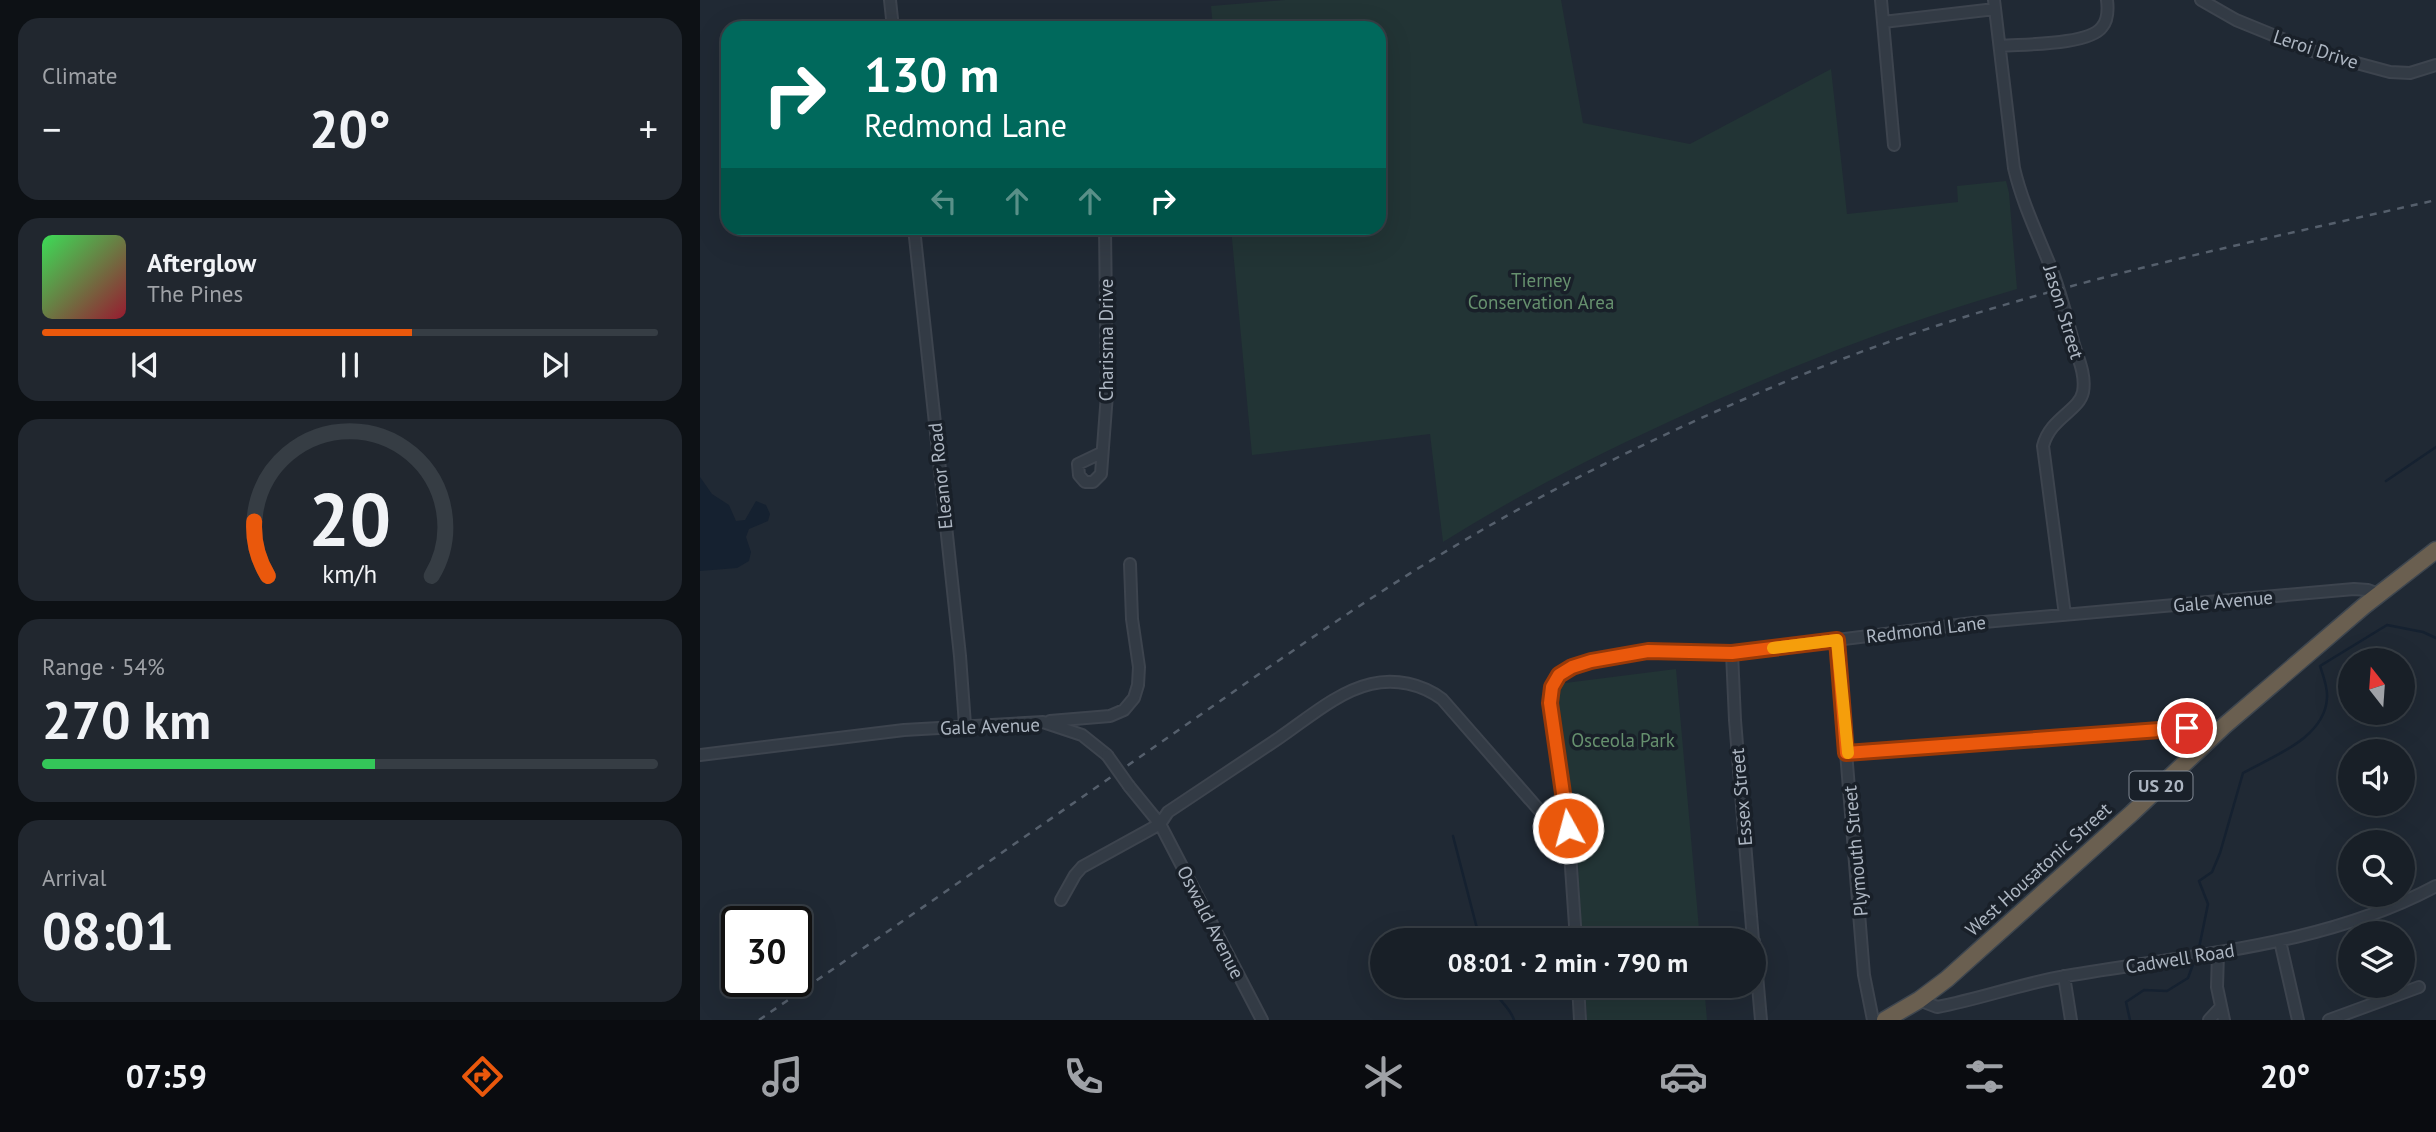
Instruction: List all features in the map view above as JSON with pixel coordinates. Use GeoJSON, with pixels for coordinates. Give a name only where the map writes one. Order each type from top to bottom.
{"type":"FeatureCollection","features":[{"type":"Feature","properties":{"kind":"highway","name":"West Housatonic Street"},"geometry":{"type":"LineString","coordinates":[[1885,1020],[1919,1000],[1981,950],[2224,726],[2379,594],[2436,550]]}},
{"type":"Feature","properties":{"kind":"street"},"geometry":{"type":"LineString","coordinates":[[890,0],[892,21]]}},
{"type":"Feature","properties":{"kind":"street"},"geometry":{"type":"LineString","coordinates":[[1881,0],[1894,145]]}},
{"type":"Feature","properties":{"kind":"street"},"geometry":{"type":"LineString","coordinates":[[2001,46],[2091,35],[2102,28],[2106,20],[2107,0]]}},
{"type":"Feature","properties":{"kind":"street","name":"Leroi Drive"},"geometry":{"type":"LineString","coordinates":[[2201,0],[2236,20],[2312,51],[2390,72],[2410,73],[2436,65]]}},
{"type":"Feature","properties":{"kind":"street"},"geometry":{"type":"LineString","coordinates":[[1883,22],[1995,5]]}},
{"type":"Feature","properties":{"kind":"street","name":"Jason Street"},"geometry":{"type":"LineString","coordinates":[[1995,5],[2005,100],[2019,190],[2059,291],[2084,378],[2083,394],[2078,403],[2051,428],[2043,446],[2065,614]]}},
{"type":"Feature","properties":{"kind":"street","name":"Eleanor Road"},"geometry":{"type":"LineString","coordinates":[[916,235],[965,725]]}},
{"type":"Feature","properties":{"kind":"street","name":"Charisma Drive"},"geometry":{"type":"LineString","coordinates":[[1101,453],[1107,404],[1105,235]]}},
{"type":"Feature","properties":{"kind":"street"},"geometry":{"type":"LineString","coordinates":[[1043,722],[1110,716],[1124,710],[1133,698],[1139,673],[1132,619],[1130,565]]}},
{"type":"Feature","properties":{"kind":"street","name":"Gale Avenue"},"geometry":{"type":"LineString","coordinates":[[2065,614],[2354,589],[2379,594]]}},
{"type":"Feature","properties":{"kind":"street","name":"Redmond Lane"},"geometry":{"type":"LineString","coordinates":[[1575,928],[1569,838],[1550,703],[1555,679],[1567,669],[1635,653],[1732,653],[2065,614]]}},
{"type":"Feature","properties":{"kind":"street","name":"Plymouth Street"},"geometry":{"type":"LineString","coordinates":[[1837,640],[1864,975],[1873,1020]]}},
{"type":"Feature","properties":{"kind":"street","name":"Essex Street"},"geometry":{"type":"LineString","coordinates":[[1732,653],[1752,928]]}},
{"type":"Feature","properties":{"kind":"street"},"geometry":{"type":"LineString","coordinates":[[1061,900],[1082,867],[1160,824],[1168,812],[1323,708],[1355,689],[1376,683],[1398,682],[1424,688],[1441,699],[1547,819],[1569,838]]}},
{"type":"Feature","properties":{"kind":"street","name":"Gale Avenue"},"geometry":{"type":"LineString","coordinates":[[700,755],[852,735],[965,725],[1043,722],[1083,735],[1107,755],[1160,824]]}},
{"type":"Feature","properties":{"kind":"street"},"geometry":{"type":"LineString","coordinates":[[1846,753],[2224,726]]}},
{"type":"Feature","properties":{"kind":"street","name":"Oswald Avenue"},"geometry":{"type":"LineString","coordinates":[[1160,824],[1262,1020]]}},
{"type":"Feature","properties":{"kind":"street","name":"Cadwell Road"},"geometry":{"type":"LineString","coordinates":[[1919,1000],[1937,1007],[2064,976],[2203,956],[2280,941],[2361,918],[2436,886]]}},
{"type":"Feature","properties":{"kind":"street"},"geometry":{"type":"LineString","coordinates":[[2280,941],[2298,1020]]}},
{"type":"Feature","properties":{"kind":"street"},"geometry":{"type":"LineString","coordinates":[[2218,953],[2217,987],[2224,1020]]}},
{"type":"Feature","properties":{"kind":"street"},"geometry":{"type":"LineString","coordinates":[[2064,976],[2071,1020]]}},
{"type":"Feature","properties":{"kind":"street"},"geometry":{"type":"LineString","coordinates":[[2329,1020],[2419,987]]}},
{"type":"Feature","properties":{"kind":"street"},"geometry":{"type":"LineString","coordinates":[[1579,998],[1580,1020]]}},
{"type":"Feature","properties":{"kind":"street","name":"Essex Street"},"geometry":{"type":"LineString","coordinates":[[1759,998],[1761,1020]]}},
{"type":"Feature","properties":{"kind":"street"},"geometry":{"type":"LineString","coordinates":[[2209,1020],[2220,1008]]}},
{"type":"Feature","properties":{"kind":"green space","name":"Tierney Conservation Area"},"geometry":{"type":"Polygon","coordinates":[[[1285,0],[1561,0],[1583,123],[1690,144],[1831,69],[1847,214],[1958,202],[1957,186],[2006,181],[2017,289],[1891,330],[1728,395],[1563,473],[1443,542],[1430,434],[1252,455],[1232,235],[1386,235],[1386,21],[1212,21],[1211,6],[1285,0]]]}},
{"type":"Feature","properties":{"kind":"green space","name":"Osceola Park"},"geometry":{"type":"Polygon","coordinates":[[[1676,669],[1699,928],[1581,928],[1576,827],[1557,690],[1565,683],[1676,669]]]}},
{"type":"Feature","properties":{"kind":"green space"},"geometry":{"type":"Polygon","coordinates":[[[1586,998],[1705,998],[1707,1020],[1587,1020],[1586,998]]]}},
{"type":"Feature","properties":{"kind":"water"},"geometry":{"type":"Polygon","coordinates":[[[700,477],[712,494],[729,505],[736,521],[745,520],[756,501],[766,505],[770,514],[768,521],[749,529],[746,537],[751,552],[749,561],[737,568],[700,571],[700,477]]]}},
{"type":"Feature","properties":{"kind":"waterway"},"geometry":{"type":"LineString","coordinates":[[2386,481],[2436,447]]}},
{"type":"Feature","properties":{"kind":"waterway"},"geometry":{"type":"LineString","coordinates":[[2198,953],[2208,904],[2199,881],[2212,872],[2220,853],[2243,773],[2296,744],[2317,724],[2324,712],[2327,698],[2320,666],[2387,625],[2423,632],[2436,638]]}},
{"type":"Feature","properties":{"kind":"waterway"},"geometry":{"type":"LineString","coordinates":[[1453,836],[1477,928]]}},
{"type":"Feature","properties":{"kind":"waterway"},"geometry":{"type":"LineString","coordinates":[[2130,1020],[2126,1002],[2144,990],[2167,991],[2188,978],[2195,959]]}},
{"type":"Feature","properties":{"kind":"waterway"},"geometry":{"type":"LineString","coordinates":[[1499,998],[1514,1020]]}},
{"type":"Feature","properties":{"kind":"railway"},"geometry":{"type":"LineString","coordinates":[[759,1020],[1381,592],[1507,516],[1636,448],[1814,370],[1966,316],[2122,273],[2436,200]]}},
{"type":"Feature","properties":{"kind":"slow traffic"},"geometry":{"type":"LineString","coordinates":[[1773,648],[1837,640],[1848,753]]}},
{"type":"Feature","properties":{"kind":"route"},"geometry":{"type":"LineString","coordinates":[[1568,828],[1550,703],[1553,682],[1572,667],[1635,653],[1732,653],[1837,640],[1846,753],[2187,728]]}}]}
